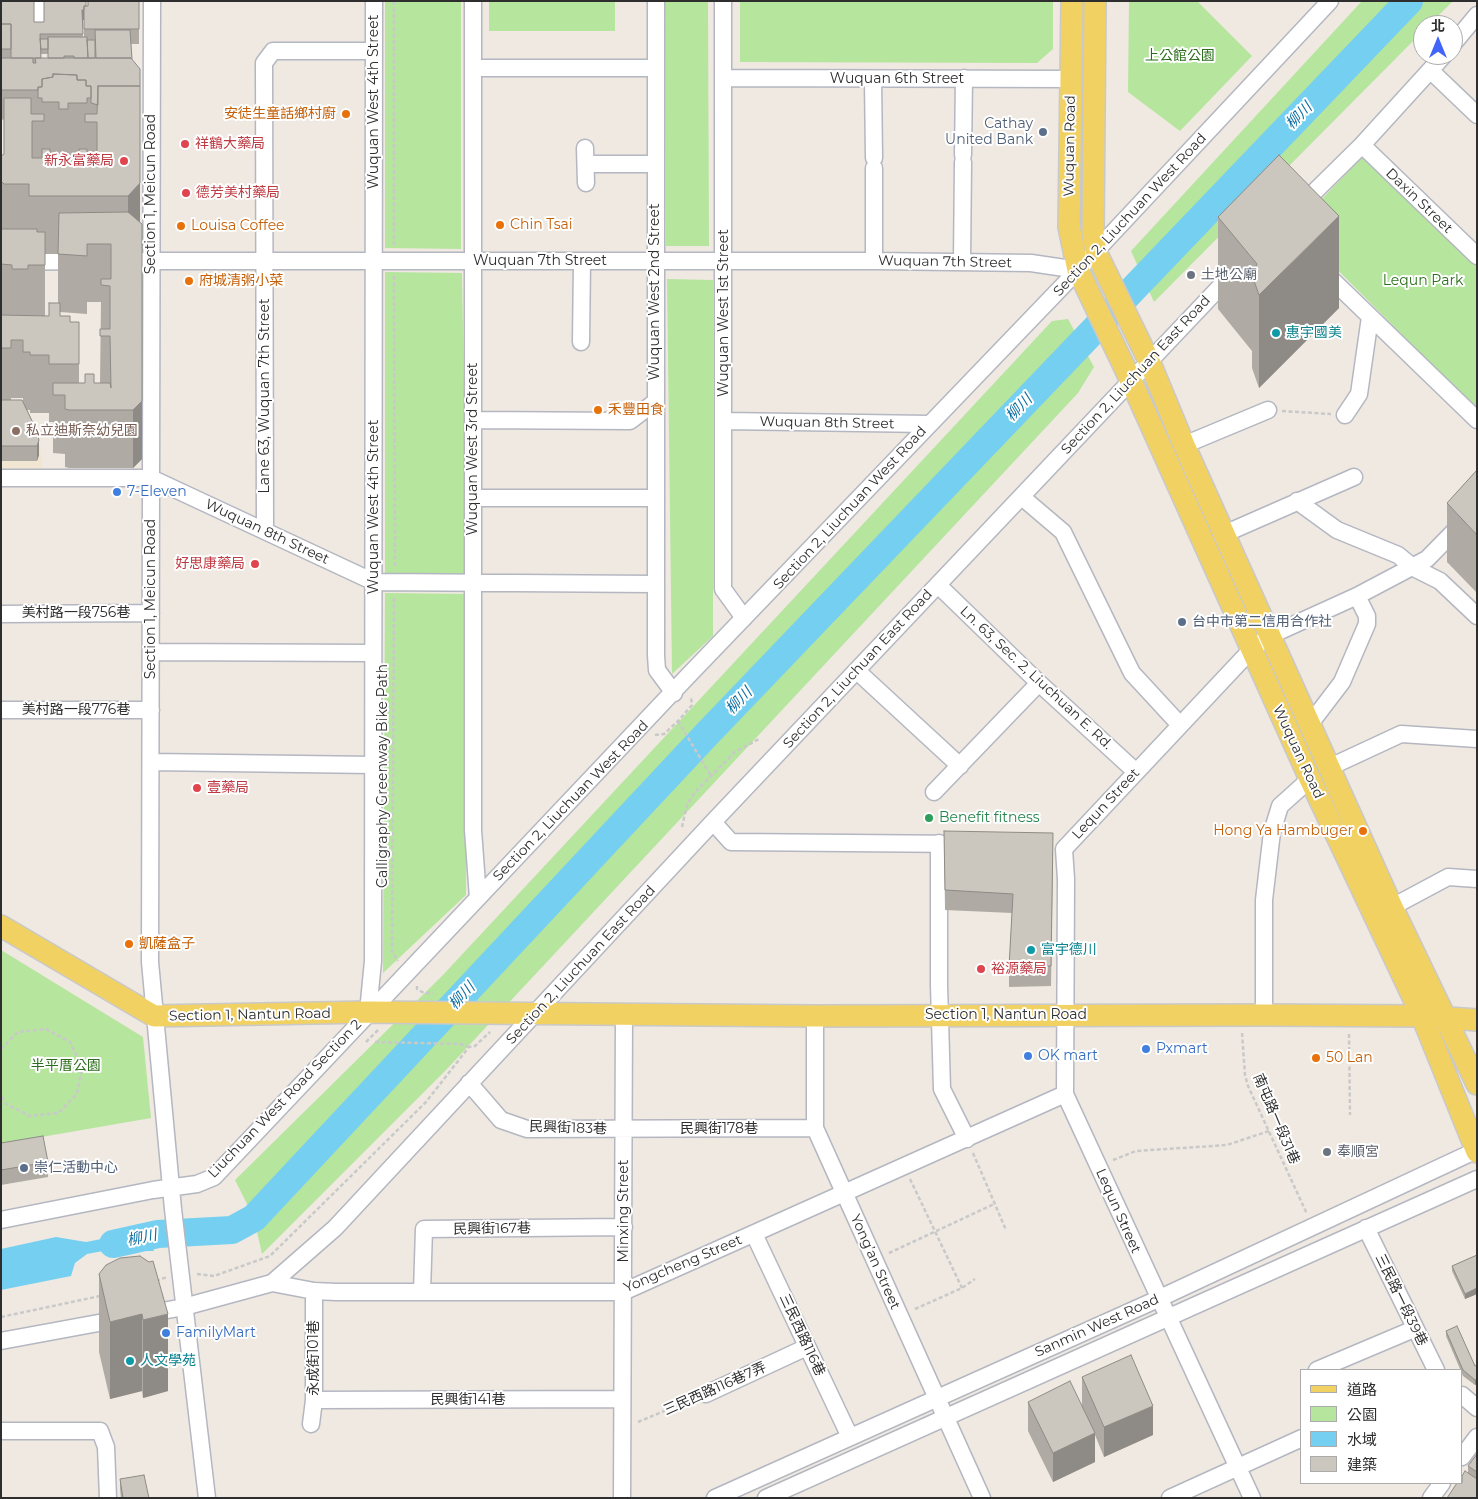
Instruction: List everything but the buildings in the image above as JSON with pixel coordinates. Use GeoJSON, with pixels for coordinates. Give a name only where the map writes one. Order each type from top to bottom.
{"type":"FeatureCollection","features":[{"type":"Feature","properties":{"kind":"main road","name":"Wuquan Road"},"geometry":{"type":"LineString","coordinates":[[1072,1],[1069,227],[1082,279],[1132,383],[1310,780],[1422,1016],[1476,1151]]}},
{"type":"Feature","properties":{"kind":"main road","name":"Wuquan Road"},"geometry":{"type":"LineString","coordinates":[[1096,1],[1093,233],[1096,252],[1150,363],[1184,445],[1392,907],[1477,1084]]}},
{"type":"Feature","properties":{"kind":"main road","name":"Section 1, Nantun Road"},"geometry":{"type":"LineString","coordinates":[[1,926],[154,1016],[368,1012],[815,1016],[1349,1015],[1422,1016],[1477,1020]]}},
{"type":"Feature","properties":{"kind":"street"},"geometry":{"type":"LineString","coordinates":[[39,1],[39,29]]}},
{"type":"Feature","properties":{"kind":"street","name":"Section 1, Meicun Road"},"geometry":{"type":"LineString","coordinates":[[152,1],[150,962],[179,1266],[207,1498]]}},
{"type":"Feature","properties":{"kind":"street","name":"Wuquan West 4th Street"},"geometry":{"type":"LineString","coordinates":[[368,1012],[373,960],[374,1]]}},
{"type":"Feature","properties":{"kind":"street","name":"Wuquan West 3rd Street"},"geometry":{"type":"LineString","coordinates":[[473,1],[473,830],[478,898]]}},
{"type":"Feature","properties":{"kind":"street","name":"Wuquan West 2nd Street"},"geometry":{"type":"LineString","coordinates":[[656,1],[655,584],[657,670],[674,693]]}},
{"type":"Feature","properties":{"kind":"street","name":"Wuquan West 1st Street"},"geometry":{"type":"LineString","coordinates":[[723,1],[725,421],[723,589],[744,618]]}},
{"type":"Feature","properties":{"kind":"street","name":"Section 2, Liuchuan West Road"},"geometry":{"type":"LineString","coordinates":[[368,1012],[929,424],[1082,279],[1096,252],[1330,1]]}},
{"type":"Feature","properties":{"kind":"street"},"geometry":{"type":"LineString","coordinates":[[1463,32],[1477,15]]}},
{"type":"Feature","properties":{"kind":"street","name":"Lane 63, Wuquan 7th Street"},"geometry":{"type":"LineString","coordinates":[[266,531],[264,63],[273,51],[374,51]]}},
{"type":"Feature","properties":{"kind":"street"},"geometry":{"type":"LineString","coordinates":[[1286,221],[1362,145],[1436,65]]}},
{"type":"Feature","properties":{"kind":"street"},"geometry":{"type":"LineString","coordinates":[[473,68],[655,68]]}},
{"type":"Feature","properties":{"kind":"street"},"geometry":{"type":"LineString","coordinates":[[1431,71],[1477,115]]}},
{"type":"Feature","properties":{"kind":"street","name":"Wuquan 6th Street"},"geometry":{"type":"LineString","coordinates":[[723,78],[873,80],[964,78],[1071,79]]}},
{"type":"Feature","properties":{"kind":"street"},"geometry":{"type":"LineString","coordinates":[[962,262],[964,78]]}},
{"type":"Feature","properties":{"kind":"street"},"geometry":{"type":"LineString","coordinates":[[873,80],[874,261]]}},
{"type":"Feature","properties":{"kind":"street"},"geometry":{"type":"LineString","coordinates":[[133,83],[152,83]]}},
{"type":"Feature","properties":{"kind":"street","name":"Daxin Street"},"geometry":{"type":"LineString","coordinates":[[1362,145],[1477,256]]}},
{"type":"Feature","properties":{"kind":"street"},"geometry":{"type":"LineString","coordinates":[[586,183],[585,156],[655,164]]}},
{"type":"Feature","properties":{"kind":"street"},"geometry":{"type":"LineString","coordinates":[[1,262],[95,261]]}},
{"type":"Feature","properties":{"kind":"street","name":"Wuquan 7th Street"},"geometry":{"type":"LineString","coordinates":[[123,261],[874,261],[1031,263],[1082,279]]}},
{"type":"Feature","properties":{"kind":"street"},"geometry":{"type":"LineString","coordinates":[[581,342],[582,262]]}},
{"type":"Feature","properties":{"kind":"street","name":"Section 2, Liuchuan East Road"},"geometry":{"type":"LineString","coordinates":[[272,1284],[335,1228],[713,822],[938,584],[1132,383],[1209,296],[1244,262]]}},
{"type":"Feature","properties":{"kind":"street"},"geometry":{"type":"LineString","coordinates":[[1314,262],[1477,420]]}},
{"type":"Feature","properties":{"kind":"street"},"geometry":{"type":"LineString","coordinates":[[1345,415],[1360,394],[1370,318]]}},
{"type":"Feature","properties":{"kind":"street"},"geometry":{"type":"LineString","coordinates":[[473,420],[630,421],[655,402]]}},
{"type":"Feature","properties":{"kind":"street"},"geometry":{"type":"LineString","coordinates":[[1184,445],[1268,410]]}},
{"type":"Feature","properties":{"kind":"street","name":"Wuquan 8th Street"},"geometry":{"type":"LineString","coordinates":[[725,421],[929,424]]}},
{"type":"Feature","properties":{"kind":"street"},"geometry":{"type":"LineString","coordinates":[[1224,534],[1354,477]]}},
{"type":"Feature","properties":{"kind":"street","name":"Wuquan 8th Street"},"geometry":{"type":"LineString","coordinates":[[1,478],[151,478],[374,582],[473,582]]}},
{"type":"Feature","properties":{"kind":"street"},"geometry":{"type":"LineString","coordinates":[[473,498],[655,498]]}},
{"type":"Feature","properties":{"kind":"street"},"geometry":{"type":"LineString","coordinates":[[1022,498],[1063,532],[1132,673],[1180,725]]}},
{"type":"Feature","properties":{"kind":"street"},"geometry":{"type":"LineString","coordinates":[[1297,501],[1337,530],[1398,555],[1414,568],[1440,581],[1477,616]]}},
{"type":"Feature","properties":{"kind":"street","name":"Lequn Street"},"geometry":{"type":"LineString","coordinates":[[1252,1498],[1158,1299],[1065,1094],[1064,848],[1251,650],[1270,636],[1357,596],[1427,560],[1477,508]]}},
{"type":"Feature","properties":{"kind":"street"},"geometry":{"type":"LineString","coordinates":[[473,582],[655,584]]}},
{"type":"Feature","properties":{"kind":"street","name":"Ln. 63, Sec. 2, Liuchuan E. Rd."},"geometry":{"type":"LineString","coordinates":[[938,584],[1039,683],[1135,771]]}},
{"type":"Feature","properties":{"kind":"street"},"geometry":{"type":"LineString","coordinates":[[1310,724],[1342,682],[1367,624],[1367,616],[1357,596]]}},
{"type":"Feature","properties":{"kind":"street","name":"美村路一段756巷"},"geometry":{"type":"LineString","coordinates":[[1,614],[151,613]]}},
{"type":"Feature","properties":{"kind":"street"},"geometry":{"type":"LineString","coordinates":[[152,652],[373,653]]}},
{"type":"Feature","properties":{"kind":"street"},"geometry":{"type":"LineString","coordinates":[[857,671],[960,766]]}},
{"type":"Feature","properties":{"kind":"street"},"geometry":{"type":"LineString","coordinates":[[934,792],[1039,683]]}},
{"type":"Feature","properties":{"kind":"street","name":"美村路一段776巷"},"geometry":{"type":"LineString","coordinates":[[1,710],[151,710]]}},
{"type":"Feature","properties":{"kind":"street"},"geometry":{"type":"LineString","coordinates":[[1330,767],[1401,734],[1477,739]]}},
{"type":"Feature","properties":{"kind":"street"},"geometry":{"type":"LineString","coordinates":[[151,762],[373,765]]}},
{"type":"Feature","properties":{"kind":"street"},"geometry":{"type":"LineString","coordinates":[[1264,1015],[1264,900],[1272,832],[1280,806],[1310,780]]}},
{"type":"Feature","properties":{"kind":"street"},"geometry":{"type":"LineString","coordinates":[[713,822],[730,842],[985,844]]}},
{"type":"Feature","properties":{"kind":"street"},"geometry":{"type":"LineString","coordinates":[[939,844],[942,1088],[967,1139]]}},
{"type":"Feature","properties":{"kind":"street"},"geometry":{"type":"LineString","coordinates":[[1048,845],[1064,848]]}},
{"type":"Feature","properties":{"kind":"street"},"geometry":{"type":"LineString","coordinates":[[1392,907],[1448,877],[1477,879]]}},
{"type":"Feature","properties":{"kind":"street","name":"Liuchuan West Road Section 2"},"geometry":{"type":"LineString","coordinates":[[1,1220],[171,1187],[197,1184],[214,1177],[368,1012]]}},
{"type":"Feature","properties":{"kind":"street","name":"Minxing Street"},"geometry":{"type":"LineString","coordinates":[[622,1498],[624,1014]]}},
{"type":"Feature","properties":{"kind":"street","name":"Yong’an Street"},"geometry":{"type":"LineString","coordinates":[[815,1016],[815,1128],[982,1498]]}},
{"type":"Feature","properties":{"kind":"street","name":"民興街183巷"},"geometry":{"type":"LineString","coordinates":[[469,1083],[501,1120],[527,1129],[624,1130]]}},
{"type":"Feature","properties":{"kind":"street","name":"Yongcheng Street"},"geometry":{"type":"LineString","coordinates":[[272,1284],[314,1291],[623,1292],[1065,1094]]}},
{"type":"Feature","properties":{"kind":"street","name":"民興街178巷"},"geometry":{"type":"LineString","coordinates":[[624,1130],[815,1128]]}},
{"type":"Feature","properties":{"kind":"street","name":"Sanmin West Road"},"geometry":{"type":"LineString","coordinates":[[715,1498],[1158,1299],[1476,1151]]}},
{"type":"Feature","properties":{"kind":"street","name":"Sanmin West Road"},"geometry":{"type":"LineString","coordinates":[[766,1498],[1477,1179]]}},
{"type":"Feature","properties":{"kind":"street","name":"民興街167巷"},"geometry":{"type":"LineString","coordinates":[[422,1292],[424,1229],[624,1227]]}},
{"type":"Feature","properties":{"kind":"street","name":"三民路一段39巷"},"geometry":{"type":"LineString","coordinates":[[1366,1228],[1414,1329],[1435,1369]]}},
{"type":"Feature","properties":{"kind":"street","name":"三民西路116巷"},"geometry":{"type":"LineString","coordinates":[[754,1234],[850,1437]]}},
{"type":"Feature","properties":{"kind":"street"},"geometry":{"type":"LineString","coordinates":[[1,1341],[184,1307],[272,1284]]}},
{"type":"Feature","properties":{"kind":"street","name":"永成街101巷"},"geometry":{"type":"LineString","coordinates":[[311,1424],[314,1400],[314,1291]]}},
{"type":"Feature","properties":{"kind":"street"},"geometry":{"type":"LineString","coordinates":[[1319,1369],[1414,1329]]}},
{"type":"Feature","properties":{"kind":"street","name":"三民西路116巷7弄"},"geometry":{"type":"LineString","coordinates":[[706,1394],[807,1348]]}},
{"type":"Feature","properties":{"kind":"street"},"geometry":{"type":"LineString","coordinates":[[1463,1397],[1477,1408]]}},
{"type":"Feature","properties":{"kind":"street","name":"民興街141巷"},"geometry":{"type":"LineString","coordinates":[[314,1400],[622,1399]]}},
{"type":"Feature","properties":{"kind":"street"},"geometry":{"type":"LineString","coordinates":[[1,1431],[100,1431],[106,1447],[108,1498]]}},
{"type":"Feature","properties":{"kind":"street"},"geometry":{"type":"LineString","coordinates":[[1463,1455],[1477,1436]]}},
{"type":"Feature","properties":{"kind":"street"},"geometry":{"type":"LineString","coordinates":[[1170,1498],[1300,1439]]}},
{"type":"Feature","properties":{"kind":"street"},"geometry":{"type":"LineString","coordinates":[[1431,1498],[1441,1484]]}},
{"type":"Feature","properties":{"kind":"path"},"geometry":{"type":"LineString","coordinates":[[394,1],[394,239]]}},
{"type":"Feature","properties":{"kind":"path"},"geometry":{"type":"LineString","coordinates":[[394,275],[394,553]]}},
{"type":"Feature","properties":{"kind":"path"},"geometry":{"type":"LineString","coordinates":[[1268,410],[1345,415]]}},
{"type":"Feature","properties":{"kind":"path","name":"Calligraphy Greenway Bike Path"},"geometry":{"type":"LineString","coordinates":[[392,952],[394,599]]}},
{"type":"Feature","properties":{"kind":"path"},"geometry":{"type":"LineString","coordinates":[[655,735],[664,734],[678,721],[692,705],[691,697]]}},
{"type":"Feature","properties":{"kind":"path"},"geometry":{"type":"LineString","coordinates":[[678,721],[711,776]]}},
{"type":"Feature","properties":{"kind":"path"},"geometry":{"type":"LineString","coordinates":[[682,827],[687,805],[695,792],[735,752],[759,739]]}},
{"type":"Feature","properties":{"kind":"path"},"geometry":{"type":"LineString","coordinates":[[417,981],[418,989],[424,993]]}},
{"type":"Feature","properties":{"kind":"path","name":"南屯路一段31巷"},"geometry":{"type":"LineString","coordinates":[[1241,1015],[1245,1075],[1313,1227]]}},
{"type":"Feature","properties":{"kind":"path"},"geometry":{"type":"LineString","coordinates":[[1349,1015],[1350,1115]]}},
{"type":"Feature","properties":{"kind":"path"},"geometry":{"type":"LineString","coordinates":[[1,1049],[18,1032],[46,1029],[70,1042],[82,1066],[77,1094],[58,1112],[30,1116],[6,1104],[1,1095]]}},
{"type":"Feature","properties":{"kind":"path"},"geometry":{"type":"LineString","coordinates":[[201,1273],[214,1276],[270,1256],[426,1102],[470,1047],[460,1044],[374,1042]]}},
{"type":"Feature","properties":{"kind":"path"},"geometry":{"type":"LineString","coordinates":[[1097,1165],[1136,1151],[1227,1145],[1269,1131]]}},
{"type":"Feature","properties":{"kind":"path"},"geometry":{"type":"LineString","coordinates":[[967,1139],[1006,1230]]}},
{"type":"Feature","properties":{"kind":"path"},"geometry":{"type":"LineString","coordinates":[[904,1165],[962,1288]]}},
{"type":"Feature","properties":{"kind":"path"},"geometry":{"type":"LineString","coordinates":[[874,1260],[994,1204]]}},
{"type":"Feature","properties":{"kind":"path"},"geometry":{"type":"LineString","coordinates":[[900,1316],[962,1288],[975,1279]]}},
{"type":"Feature","properties":{"kind":"path"},"geometry":{"type":"LineString","coordinates":[[152,1283],[158,1280]]}},
{"type":"Feature","properties":{"kind":"path"},"geometry":{"type":"LineString","coordinates":[[1,1317],[108,1295]]}},
{"type":"Feature","properties":{"kind":"path","name":"三民西路116巷7弄"},"geometry":{"type":"LineString","coordinates":[[622,1429],[706,1394]]}},
{"type":"Feature","properties":{"kind":"shaded area","name":"私立迪斯奈幼兒園"},"geometry":{"type":"Polygon","coordinates":[[[1,413],[22,415],[40,447],[41,470],[1,470],[1,413]]]}},
{"type":"Feature","properties":{"kind":"green space"},"geometry":{"type":"Polygon","coordinates":[[[385,1],[461,1],[461,249],[385,248],[385,1]]]}},
{"type":"Feature","properties":{"kind":"green space"},"geometry":{"type":"Polygon","coordinates":[[[489,1],[615,1],[615,31],[489,31],[489,1]]]}},
{"type":"Feature","properties":{"kind":"green space"},"geometry":{"type":"Polygon","coordinates":[[[665,1],[708,1],[709,246],[666,246],[665,1]]]}},
{"type":"Feature","properties":{"kind":"green space"},"geometry":{"type":"Polygon","coordinates":[[[740,1],[1053,1],[1053,49],[1037,63],[740,62],[740,1]]]}},
{"type":"Feature","properties":{"kind":"green space","name":"上公館公園"},"geometry":{"type":"Polygon","coordinates":[[[1129,1],[1197,1],[1252,56],[1180,131],[1128,92],[1129,1]]]}},
{"type":"Feature","properties":{"kind":"green space"},"geometry":{"type":"Polygon","coordinates":[[[1362,1],[1453,1],[1439,15],[1413,15],[1413,41],[1154,302],[1131,251],[1362,1]]]}},
{"type":"Feature","properties":{"kind":"green space","name":"Lequn Park"},"geometry":{"type":"Polygon","coordinates":[[[1366,153],[1477,260],[1477,410],[1295,227],[1366,153]]]}},
{"type":"Feature","properties":{"kind":"green space"},"geometry":{"type":"Polygon","coordinates":[[[385,272],[462,273],[467,576],[385,576],[385,272]]]}},
{"type":"Feature","properties":{"kind":"green space"},"geometry":{"type":"Polygon","coordinates":[[[667,279],[713,280],[713,636],[672,674],[667,279]]]}},
{"type":"Feature","properties":{"kind":"green space"},"geometry":{"type":"Polygon","coordinates":[[[1068,319],[1094,367],[1078,393],[446,1070],[262,1254],[254,1218],[235,1180],[442,976],[1052,321],[1068,319]]]}},
{"type":"Feature","properties":{"kind":"green space"},"geometry":{"type":"Polygon","coordinates":[[[385,593],[468,594],[466,895],[383,973],[385,593]]]}},
{"type":"Feature","properties":{"kind":"green space","name":"半平厝公園"},"geometry":{"type":"Polygon","coordinates":[[[1,950],[143,1037],[151,1118],[1,1144],[1,950]]]}},
{"type":"Feature","properties":{"kind":"water"},"geometry":{"type":"Polygon","coordinates":[[[147,1230],[154,1251],[103,1251],[87,1254],[75,1263],[71,1276],[1,1290],[1,1249],[56,1237],[86,1242],[147,1230]]]}},
{"type":"Feature","properties":{"kind":"waterway","name":"柳川"},"geometry":{"type":"LineString","coordinates":[[113,1244],[158,1234],[232,1230],[254,1218],[706,735],[1409,1]]}},
{"type":"Feature","properties":{"kind":"place","name":"安徒生童話鄉村廚"},"geometry":{"type":"Point","coordinates":[346,114]}},
{"type":"Feature","properties":{"kind":"place","name":"Cathay United Bank"},"geometry":{"type":"Point","coordinates":[1043,132]}},
{"type":"Feature","properties":{"kind":"place","name":"祥鶴大藥局"},"geometry":{"type":"Point","coordinates":[185,144]}},
{"type":"Feature","properties":{"kind":"place","name":"新永富藥局"},"geometry":{"type":"Point","coordinates":[124,161]}},
{"type":"Feature","properties":{"kind":"place","name":"德芳美村藥局"},"geometry":{"type":"Point","coordinates":[186,193]}},
{"type":"Feature","properties":{"kind":"place","name":"Chin Tsai"},"geometry":{"type":"Point","coordinates":[500,225]}},
{"type":"Feature","properties":{"kind":"place","name":"Louisa Coffee"},"geometry":{"type":"Point","coordinates":[181,226]}},
{"type":"Feature","properties":{"kind":"place","name":"土地公廟"},"geometry":{"type":"Point","coordinates":[1191,275]}},
{"type":"Feature","properties":{"kind":"place","name":"府城清粥小菜"},"geometry":{"type":"Point","coordinates":[189,281]}},
{"type":"Feature","properties":{"kind":"place","name":"惠宇國美"},"geometry":{"type":"Point","coordinates":[1276,333]}},
{"type":"Feature","properties":{"kind":"place","name":"禾豐田食"},"geometry":{"type":"Point","coordinates":[598,410]}},
{"type":"Feature","properties":{"kind":"place","name":"私立迪斯奈幼兒園"},"geometry":{"type":"Point","coordinates":[16,431]}},
{"type":"Feature","properties":{"kind":"place","name":"7-Eleven"},"geometry":{"type":"Point","coordinates":[117,492]}},
{"type":"Feature","properties":{"kind":"place","name":"好思康藥局"},"geometry":{"type":"Point","coordinates":[255,564]}},
{"type":"Feature","properties":{"kind":"place","name":"台中市第二信用合作社"},"geometry":{"type":"Point","coordinates":[1182,622]}},
{"type":"Feature","properties":{"kind":"place","name":"壹藥局"},"geometry":{"type":"Point","coordinates":[197,788]}},
{"type":"Feature","properties":{"kind":"place","name":"Benefit fitness"},"geometry":{"type":"Point","coordinates":[929,818]}},
{"type":"Feature","properties":{"kind":"place","name":"Hong Ya Hambuger"},"geometry":{"type":"Point","coordinates":[1363,831]}},
{"type":"Feature","properties":{"kind":"place","name":"凱薩盒子"},"geometry":{"type":"Point","coordinates":[129,944]}},
{"type":"Feature","properties":{"kind":"place","name":"富宇德川"},"geometry":{"type":"Point","coordinates":[1031,950]}},
{"type":"Feature","properties":{"kind":"place","name":"裕源藥局"},"geometry":{"type":"Point","coordinates":[981,969]}},
{"type":"Feature","properties":{"kind":"place","name":"Pxmart"},"geometry":{"type":"Point","coordinates":[1146,1049]}},
{"type":"Feature","properties":{"kind":"place","name":"OK mart"},"geometry":{"type":"Point","coordinates":[1028,1056]}},
{"type":"Feature","properties":{"kind":"place","name":"50 Lan"},"geometry":{"type":"Point","coordinates":[1316,1058]}},
{"type":"Feature","properties":{"kind":"place","name":"奉順宮"},"geometry":{"type":"Point","coordinates":[1327,1152]}},
{"type":"Feature","properties":{"kind":"place","name":"崇仁活動中心"},"geometry":{"type":"Point","coordinates":[24,1168]}},
{"type":"Feature","properties":{"kind":"place","name":"FamilyMart"},"geometry":{"type":"Point","coordinates":[166,1333]}},
{"type":"Feature","properties":{"kind":"place","name":"人文學苑"},"geometry":{"type":"Point","coordinates":[130,1361]}}]}
